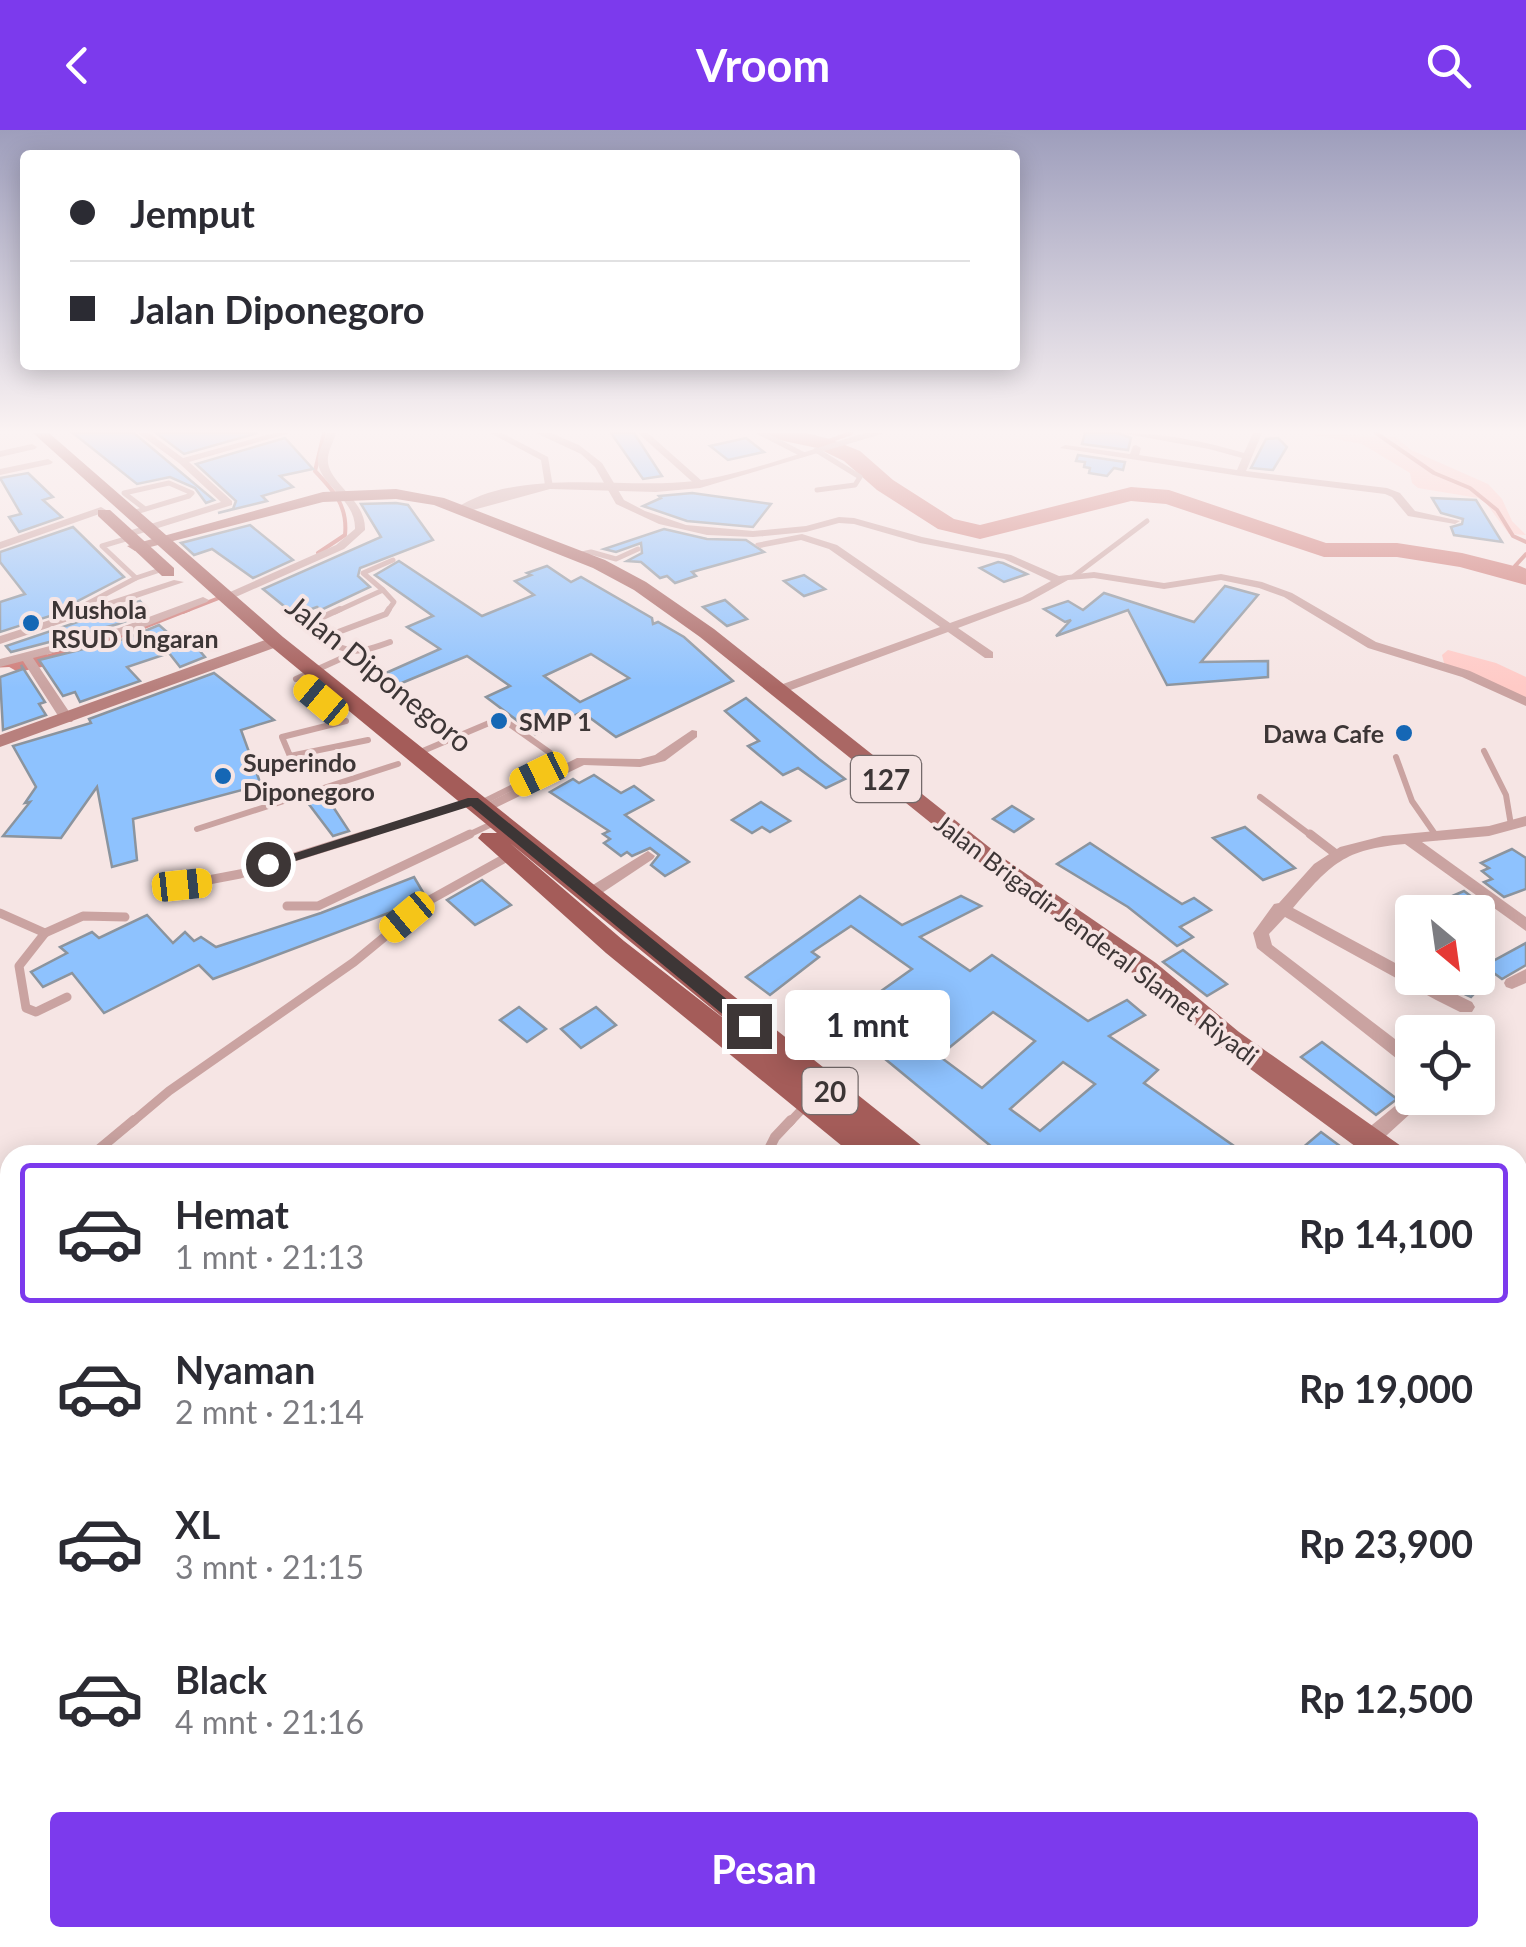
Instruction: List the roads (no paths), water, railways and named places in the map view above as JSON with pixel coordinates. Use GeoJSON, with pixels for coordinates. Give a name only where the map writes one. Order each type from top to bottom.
{"type":"FeatureCollection","features":[{"type":"Feature","properties":{"kind":"highway","name":"Jalan Diponegoro"},"geometry":{"type":"LineString","coordinates":[[109,518],[178,582],[218,601]]}},
{"type":"Feature","properties":{"kind":"highway","name":"Jalan Diponegoro"},"geometry":{"type":"LineString","coordinates":[[141,518],[152,534],[218,601],[407,759],[588,895],[782,1068],[808,1103],[880,1145]]}},
{"type":"Feature","properties":{"kind":"highway","name":"Jalan Diponegoro"},"geometry":{"type":"LineString","coordinates":[[305,675],[368,740],[407,759]]}},
{"type":"Feature","properties":{"kind":"highway","name":"Jalan Diponegoro"},"geometry":{"type":"LineString","coordinates":[[478,812],[509,856],[883,1145]]}},
{"type":"Feature","properties":{"kind":"main road","name":"Jalan Brigadir Jenderal Slamet Riyadi"},"geometry":{"type":"LineString","coordinates":[[130,540],[228,518]]}},
{"type":"Feature","properties":{"kind":"main road","name":"Jalan Brigadir Jenderal Slamet Riyadi"},"geometry":{"type":"LineString","coordinates":[[484,518],[577,555],[640,586],[707,634],[976,848],[1148,970],[1229,1039],[1375,1145]]}},
{"type":"Feature","properties":{"kind":"main road"},"geometry":{"type":"LineString","coordinates":[[0,741],[268,644]]}},
{"type":"Feature","properties":{"kind":"street"},"geometry":{"type":"LineString","coordinates":[[0,546],[79,518]]}},
{"type":"Feature","properties":{"kind":"street"},"geometry":{"type":"LineString","coordinates":[[152,534],[193,518]]}},
{"type":"Feature","properties":{"kind":"street"},"geometry":{"type":"LineString","coordinates":[[0,663],[28,659],[218,601],[353,539],[360,530],[362,518]]}},
{"type":"Feature","properties":{"kind":"street"},"geometry":{"type":"LineString","coordinates":[[660,518],[725,536],[802,530],[847,520],[924,541],[991,550],[1059,580]]}},
{"type":"Feature","properties":{"kind":"street"},"geometry":{"type":"LineString","coordinates":[[1432,518],[1455,522]]}},
{"type":"Feature","properties":{"kind":"street"},"geometry":{"type":"LineString","coordinates":[[760,545],[796,538],[824,543],[846,554],[989,655]]}},
{"type":"Feature","properties":{"kind":"street"},"geometry":{"type":"LineString","coordinates":[[776,690],[1026,599],[1059,580],[1111,575],[1175,586],[1221,577],[1262,585],[1372,645],[1466,674],[1526,702]]}},
{"type":"Feature","properties":{"kind":"street"},"geometry":{"type":"LineString","coordinates":[[0,640],[178,582]]}},
{"type":"Feature","properties":{"kind":"street"},"geometry":{"type":"LineString","coordinates":[[28,659],[67,718]]}},
{"type":"Feature","properties":{"kind":"street"},"geometry":{"type":"LineString","coordinates":[[478,812],[582,761],[650,762],[674,750],[692,734]]}},
{"type":"Feature","properties":{"kind":"street"},"geometry":{"type":"LineString","coordinates":[[1395,1048],[1265,948],[1261,932],[1336,854],[1356,846],[1518,823]]}},
{"type":"Feature","properties":{"kind":"street"},"geometry":{"type":"LineString","coordinates":[[1408,839],[1526,925]]}},
{"type":"Feature","properties":{"kind":"street"},"geometry":{"type":"LineString","coordinates":[[588,895],[648,856]]}},
{"type":"Feature","properties":{"kind":"street"},"geometry":{"type":"LineString","coordinates":[[1280,908],[1332,932],[1413,982],[1466,1007]]}},
{"type":"Feature","properties":{"kind":"street"},"geometry":{"type":"LineString","coordinates":[[1368,1140],[1397,1115]]}},
{"type":"Feature","properties":{"kind":"lane"},"geometry":{"type":"LineString","coordinates":[[1074,576],[1147,521]]}},
{"type":"Feature","properties":{"kind":"lane"},"geometry":{"type":"LineString","coordinates":[[130,540],[102,546],[136,578]]}},
{"type":"Feature","properties":{"kind":"lane"},"geometry":{"type":"LineString","coordinates":[[577,555],[591,552],[616,559],[638,549]]}},
{"type":"Feature","properties":{"kind":"lane"},"geometry":{"type":"LineString","coordinates":[[324,637],[391,610],[394,602],[363,574],[393,560]]}},
{"type":"Feature","properties":{"kind":"lane"},"geometry":{"type":"LineString","coordinates":[[83,612],[81,608],[87,601],[163,569]]}},
{"type":"Feature","properties":{"kind":"lane"},"geometry":{"type":"LineString","coordinates":[[351,654],[340,651],[309,622],[383,590]]}},
{"type":"Feature","properties":{"kind":"lane"},"geometry":{"type":"LineString","coordinates":[[305,675],[390,642]]}},
{"type":"Feature","properties":{"kind":"lane"},"geometry":{"type":"LineString","coordinates":[[197,829],[407,759],[501,718],[563,762],[318,906],[287,906]]}},
{"type":"Feature","properties":{"kind":"lane"},"geometry":{"type":"LineString","coordinates":[[346,721],[282,737],[290,756],[368,740]]}},
{"type":"Feature","properties":{"kind":"lane"},"geometry":{"type":"LineString","coordinates":[[320,728],[332,747]]}},
{"type":"Feature","properties":{"kind":"lane"},"geometry":{"type":"LineString","coordinates":[[1484,751],[1518,823]]}},
{"type":"Feature","properties":{"kind":"lane"},"geometry":{"type":"LineString","coordinates":[[1396,757],[1412,801],[1437,837]]}},
{"type":"Feature","properties":{"kind":"lane"},"geometry":{"type":"LineString","coordinates":[[1260,797],[1336,854]]}},
{"type":"Feature","properties":{"kind":"lane"},"geometry":{"type":"LineString","coordinates":[[182,885],[270,869],[478,812]]}},
{"type":"Feature","properties":{"kind":"lane"},"geometry":{"type":"LineString","coordinates":[[104,1145],[169,1091],[354,962],[428,901],[509,856]]}},
{"type":"Feature","properties":{"kind":"lane"},"geometry":{"type":"LineString","coordinates":[[0,913],[45,933]]}},
{"type":"Feature","properties":{"kind":"lane"},"geometry":{"type":"LineString","coordinates":[[68,996],[36,1012],[26,1008],[19,966],[45,933],[68,918],[85,913],[125,917]]}},
{"type":"Feature","properties":{"kind":"lane"},"geometry":{"type":"LineString","coordinates":[[771,1145],[808,1103]]}},
{"type":"Feature","properties":{"kind":"waterway"},"geometry":{"type":"LineString","coordinates":[[318,553],[345,535],[344,518]]}},
{"type":"Feature","properties":{"kind":"waterway"},"geometry":{"type":"LineString","coordinates":[[936,518],[980,532],[1036,518]]}},
{"type":"Feature","properties":{"kind":"waterway"},"geometry":{"type":"LineString","coordinates":[[1230,518],[1324,550],[1397,550],[1462,560],[1526,577]]}},
{"type":"Feature","properties":{"kind":"waterway"},"geometry":{"type":"LineString","coordinates":[[1502,518],[1513,536],[1526,542]]}},
{"type":"Feature","properties":{"kind":"waterway"},"geometry":{"type":"LineString","coordinates":[[1526,554],[1515,566],[1526,571]]}},
{"type":"Feature","properties":{"kind":"waterway"},"geometry":{"type":"LineString","coordinates":[[183,612],[224,596]]}},
{"type":"Feature","properties":{"kind":"waterway"},"geometry":{"type":"LineString","coordinates":[[138,629],[189,609]]}},
{"type":"Feature","properties":{"kind":"waterway"},"geometry":{"type":"LineString","coordinates":[[41,659],[122,635]]}},
{"type":"Feature","properties":{"kind":"waterway"},"geometry":{"type":"LineString","coordinates":[[18,664],[41,659]]}},
{"type":"Feature","properties":{"kind":"waterway"},"geometry":{"type":"LineString","coordinates":[[0,665],[18,664]]}},
{"type":"Feature","properties":{"kind":"place","name":"Mushola RSUD Ungaran"},"geometry":{"type":"Point","coordinates":[31,623]}},
{"type":"Feature","properties":{"kind":"place","name":"SMP 1"},"geometry":{"type":"Point","coordinates":[499,721]}},
{"type":"Feature","properties":{"kind":"place","name":"Dawa Cafe"},"geometry":{"type":"Point","coordinates":[1404,733]}},
{"type":"Feature","properties":{"kind":"place","name":"Superindo Diponegoro"},"geometry":{"type":"Point","coordinates":[223,776]}}]}
